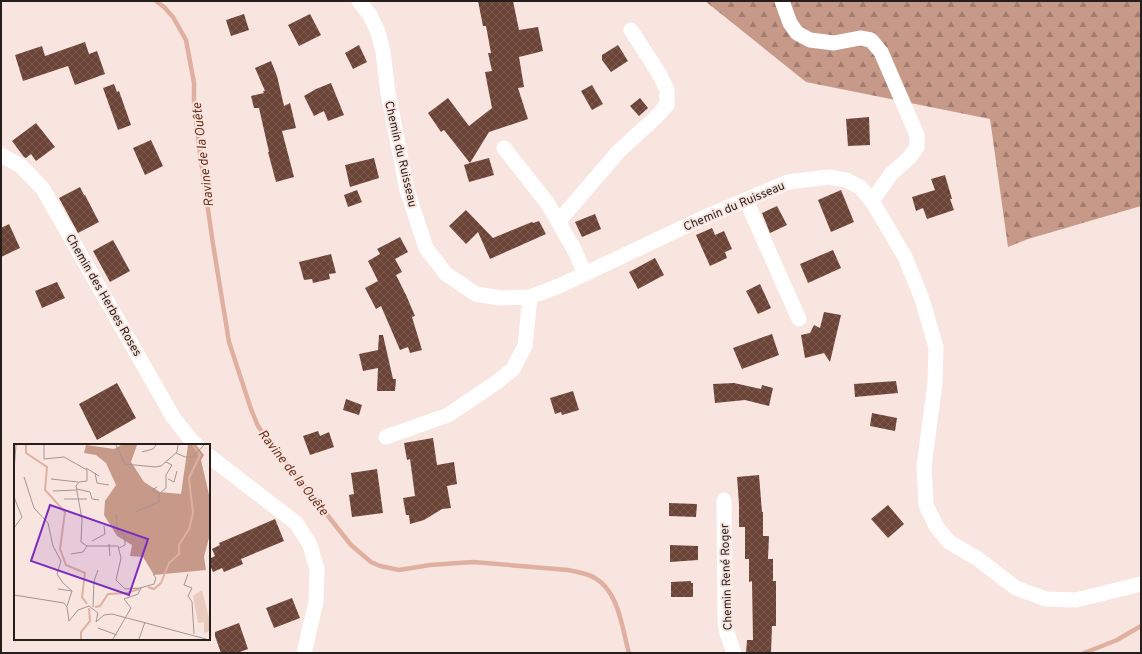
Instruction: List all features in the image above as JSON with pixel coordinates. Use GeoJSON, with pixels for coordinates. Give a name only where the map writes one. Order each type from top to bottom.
{"type":"FeatureCollection","features":[{"type":"Feature","properties":{"kind":"street","name":"Chemin du Ruisseau"},"geometry":{"type":"LineString","coordinates":[[359,1],[370,15],[378,32],[388,92],[408,190],[426,248],[446,274],[476,294],[500,298],[530,297],[559,286],[696,221],[788,182],[829,177],[846,180],[860,187],[872,201],[905,258],[922,300],[936,347],[935,383],[924,466],[926,505],[936,526],[950,542],[978,559],[1016,588],[1046,599],[1076,600],[1141,584]]}},
{"type":"Feature","properties":{"kind":"street"},"geometry":{"type":"LineString","coordinates":[[782,1],[790,23],[797,33],[810,40],[834,43],[860,38],[871,40],[881,52],[917,135],[917,147],[909,158],[891,174],[872,201]]}},
{"type":"Feature","properties":{"kind":"street"},"geometry":{"type":"LineString","coordinates":[[558,222],[619,150],[655,118],[666,105],[667,90],[660,74],[630,30]]}},
{"type":"Feature","properties":{"kind":"street"},"geometry":{"type":"LineString","coordinates":[[504,148],[548,204],[575,251],[585,274]]}},
{"type":"Feature","properties":{"kind":"street","name":"Chemin des Herbes Roses"},"geometry":{"type":"LineString","coordinates":[[1,155],[21,166],[43,189],[174,417],[191,440],[196,444]]}},
{"type":"Feature","properties":{"kind":"street"},"geometry":{"type":"LineString","coordinates":[[746,200],[799,319]]}},
{"type":"Feature","properties":{"kind":"street"},"geometry":{"type":"LineString","coordinates":[[386,437],[448,415],[497,382],[513,369],[525,346],[530,297]]}},
{"type":"Feature","properties":{"kind":"street"},"geometry":{"type":"LineString","coordinates":[[210,457],[296,523],[310,545],[317,569],[316,602],[304,653]]}},
{"type":"Feature","properties":{"kind":"street","name":"Chemin René Roger"},"geometry":{"type":"LineString","coordinates":[[724,500],[726,621],[727,632],[734,653]]}},
{"type":"Feature","properties":{"kind":"green space"},"geometry":{"type":"Polygon","coordinates":[[[705,1],[1141,1],[1141,206],[1028,239],[1008,247],[990,119],[806,82],[705,1]]]}},
{"type":"Feature","properties":{"kind":"building"},"geometry":{"type":"Polygon","coordinates":[[[478,1],[513,1],[519,30],[538,27],[543,51],[519,57],[524,87],[518,88],[528,119],[489,132],[470,163],[444,130],[441,132],[428,113],[448,98],[469,126],[492,108],[485,72],[492,71],[488,53],[491,53],[486,26],[483,26],[478,1]]]}},
{"type":"Feature","properties":{"kind":"building"},"geometry":{"type":"Polygon","coordinates":[[[244,14],[249,30],[231,36],[226,20],[244,14]]]}},
{"type":"Feature","properties":{"kind":"building"},"geometry":{"type":"Polygon","coordinates":[[[310,14],[321,35],[299,46],[288,25],[310,14]]]}},
{"type":"Feature","properties":{"kind":"building"},"geometry":{"type":"Polygon","coordinates":[[[85,42],[89,54],[97,51],[105,74],[75,85],[68,66],[23,81],[15,55],[42,46],[45,56],[85,42]]]}},
{"type":"Feature","properties":{"kind":"building"},"geometry":{"type":"Polygon","coordinates":[[[359,45],[367,62],[353,69],[345,53],[359,45]]]}},
{"type":"Feature","properties":{"kind":"building"},"geometry":{"type":"Polygon","coordinates":[[[618,45],[628,61],[611,72],[602,60],[602,55],[618,45]]]}},
{"type":"Feature","properties":{"kind":"building"},"geometry":{"type":"Polygon","coordinates":[[[271,61],[277,76],[284,106],[290,103],[296,128],[282,131],[294,177],[276,182],[259,108],[254,108],[251,96],[264,93],[263,91],[265,91],[255,68],[271,61]]]}},
{"type":"Feature","properties":{"kind":"building"},"geometry":{"type":"Polygon","coordinates":[[[331,83],[344,115],[328,121],[324,111],[314,116],[304,96],[331,83]]]}},
{"type":"Feature","properties":{"kind":"building"},"geometry":{"type":"Polygon","coordinates":[[[114,84],[117,92],[119,91],[131,125],[118,130],[103,88],[114,84]]]}},
{"type":"Feature","properties":{"kind":"building"},"geometry":{"type":"Polygon","coordinates":[[[592,85],[603,104],[592,110],[581,91],[592,85]]]}},
{"type":"Feature","properties":{"kind":"building"},"geometry":{"type":"Polygon","coordinates":[[[640,98],[648,108],[639,116],[630,106],[640,98]]]}},
{"type":"Feature","properties":{"kind":"building"},"geometry":{"type":"Polygon","coordinates":[[[869,117],[870,145],[848,146],[846,119],[869,117]]]}},
{"type":"Feature","properties":{"kind":"building"},"geometry":{"type":"Polygon","coordinates":[[[36,123],[55,147],[36,161],[31,154],[26,158],[24,157],[12,141],[36,123]]]}},
{"type":"Feature","properties":{"kind":"building"},"geometry":{"type":"Polygon","coordinates":[[[151,140],[163,166],[145,175],[133,148],[151,140]]]}},
{"type":"Feature","properties":{"kind":"building"},"geometry":{"type":"Polygon","coordinates":[[[374,158],[379,178],[350,187],[345,165],[374,158]]]}},
{"type":"Feature","properties":{"kind":"building"},"geometry":{"type":"Polygon","coordinates":[[[489,158],[494,175],[469,182],[464,165],[489,158]]]}},
{"type":"Feature","properties":{"kind":"building"},"geometry":{"type":"Polygon","coordinates":[[[945,175],[954,210],[927,219],[923,208],[916,211],[912,197],[935,190],[931,179],[945,175]]]}},
{"type":"Feature","properties":{"kind":"building"},"geometry":{"type":"Polygon","coordinates":[[[80,187],[99,222],[78,233],[59,198],[80,187]]]}},
{"type":"Feature","properties":{"kind":"building"},"geometry":{"type":"Polygon","coordinates":[[[357,190],[362,202],[348,207],[344,195],[357,190]]]}},
{"type":"Feature","properties":{"kind":"building"},"geometry":{"type":"Polygon","coordinates":[[[841,190],[854,222],[831,232],[818,200],[841,190]]]}},
{"type":"Feature","properties":{"kind":"building"},"geometry":{"type":"Polygon","coordinates":[[[777,206],[787,225],[770,233],[762,213],[777,206]]]}},
{"type":"Feature","properties":{"kind":"building"},"geometry":{"type":"Polygon","coordinates":[[[466,210],[493,238],[532,222],[539,221],[546,234],[490,259],[478,232],[466,244],[449,226],[466,210]]]}},
{"type":"Feature","properties":{"kind":"building"},"geometry":{"type":"Polygon","coordinates":[[[595,214],[601,229],[582,237],[575,222],[595,214]]]}},
{"type":"Feature","properties":{"kind":"building"},"geometry":{"type":"Polygon","coordinates":[[[9,224],[20,248],[1,257],[1,228],[9,224]]]}},
{"type":"Feature","properties":{"kind":"building"},"geometry":{"type":"Polygon","coordinates":[[[712,228],[715,235],[724,231],[732,249],[725,252],[727,258],[710,266],[696,235],[712,228]]]}},
{"type":"Feature","properties":{"kind":"building"},"geometry":{"type":"Polygon","coordinates":[[[400,237],[408,252],[395,259],[402,272],[396,275],[415,316],[412,317],[422,350],[410,353],[408,347],[400,350],[381,306],[376,309],[365,288],[378,281],[368,261],[380,254],[377,249],[400,237]]]}},
{"type":"Feature","properties":{"kind":"building"},"geometry":{"type":"Polygon","coordinates":[[[113,240],[130,271],[110,282],[93,251],[113,240]]]}},
{"type":"Feature","properties":{"kind":"building"},"geometry":{"type":"Polygon","coordinates":[[[833,250],[841,268],[808,283],[800,264],[833,250]]]}},
{"type":"Feature","properties":{"kind":"building"},"geometry":{"type":"Polygon","coordinates":[[[331,254],[336,273],[329,274],[330,279],[313,283],[312,279],[304,280],[299,262],[331,254]]]}},
{"type":"Feature","properties":{"kind":"building"},"geometry":{"type":"Polygon","coordinates":[[[655,258],[664,275],[638,289],[629,272],[655,258]]]}},
{"type":"Feature","properties":{"kind":"building"},"geometry":{"type":"Polygon","coordinates":[[[57,282],[65,298],[42,308],[35,291],[57,282]]]}},
{"type":"Feature","properties":{"kind":"building"},"geometry":{"type":"Polygon","coordinates":[[[760,284],[771,308],[758,314],[746,291],[760,284]]]}},
{"type":"Feature","properties":{"kind":"building"},"geometry":{"type":"Polygon","coordinates":[[[824,312],[841,315],[830,362],[824,353],[805,358],[801,335],[810,333],[814,325],[820,328],[824,312]]]}},
{"type":"Feature","properties":{"kind":"building"},"geometry":{"type":"Polygon","coordinates":[[[772,334],[779,355],[742,369],[733,348],[772,334]]]}},
{"type":"Feature","properties":{"kind":"building"},"geometry":{"type":"Polygon","coordinates":[[[379,335],[383,335],[393,379],[396,379],[395,391],[377,391],[378,368],[363,371],[359,354],[378,350],[379,335]]]}},
{"type":"Feature","properties":{"kind":"building"},"geometry":{"type":"Polygon","coordinates":[[[896,381],[898,393],[855,397],[854,384],[896,381]]]}},
{"type":"Feature","properties":{"kind":"building"},"geometry":{"type":"Polygon","coordinates":[[[117,383],[136,418],[97,440],[79,404],[117,383]]]}},
{"type":"Feature","properties":{"kind":"building"},"geometry":{"type":"Polygon","coordinates":[[[734,383],[761,389],[762,385],[773,388],[769,406],[745,400],[715,403],[713,384],[734,383]]]}},
{"type":"Feature","properties":{"kind":"building"},"geometry":{"type":"Polygon","coordinates":[[[573,391],[579,410],[562,415],[561,412],[555,414],[550,398],[573,391]]]}},
{"type":"Feature","properties":{"kind":"building"},"geometry":{"type":"Polygon","coordinates":[[[346,399],[362,405],[359,415],[343,410],[346,399]]]}},
{"type":"Feature","properties":{"kind":"building"},"geometry":{"type":"Polygon","coordinates":[[[872,413],[897,418],[895,431],[870,426],[872,413]]]}},
{"type":"Feature","properties":{"kind":"building"},"geometry":{"type":"Polygon","coordinates":[[[318,431],[320,436],[329,432],[334,447],[310,455],[303,436],[318,431]]]}},
{"type":"Feature","properties":{"kind":"building"},"geometry":{"type":"Polygon","coordinates":[[[433,438],[437,465],[454,462],[457,484],[447,486],[451,508],[442,509],[424,520],[410,524],[409,515],[406,515],[403,498],[415,496],[410,459],[407,460],[404,443],[433,438]]]}},
{"type":"Feature","properties":{"kind":"building"},"geometry":{"type":"Polygon","coordinates":[[[377,469],[383,513],[352,517],[349,495],[354,494],[351,473],[377,469]]]}},
{"type":"Feature","properties":{"kind":"building"},"geometry":{"type":"Polygon","coordinates":[[[759,475],[763,512],[763,536],[769,536],[768,559],[773,559],[773,581],[776,581],[776,626],[772,626],[771,653],[746,653],[747,640],[753,640],[752,581],[749,582],[749,559],[745,559],[745,527],[739,527],[737,477],[759,475]]]}},
{"type":"Feature","properties":{"kind":"building"},"geometry":{"type":"Polygon","coordinates":[[[669,503],[697,504],[696,517],[669,516],[669,503]]]}},
{"type":"Feature","properties":{"kind":"building"},"geometry":{"type":"Polygon","coordinates":[[[888,505],[904,524],[888,538],[871,519],[888,505]]]}},
{"type":"Feature","properties":{"kind":"building"},"geometry":{"type":"Polygon","coordinates":[[[275,519],[284,541],[241,559],[243,564],[224,572],[222,568],[213,572],[210,565],[210,558],[215,556],[212,549],[220,545],[219,543],[275,519]]]}},
{"type":"Feature","properties":{"kind":"building"},"geometry":{"type":"Polygon","coordinates":[[[670,545],[698,546],[698,560],[670,562],[670,545]]]}},
{"type":"Feature","properties":{"kind":"building"},"geometry":{"type":"Polygon","coordinates":[[[691,581],[691,583],[693,583],[693,597],[671,597],[671,582],[691,581]]]}},
{"type":"Feature","properties":{"kind":"building"},"geometry":{"type":"Polygon","coordinates":[[[292,598],[300,618],[274,628],[266,608],[292,598]]]}},
{"type":"Feature","properties":{"kind":"building"},"geometry":{"type":"Polygon","coordinates":[[[239,623],[248,649],[237,653],[221,653],[215,632],[239,623]]]}},
{"type":"Feature","properties":{"kind":"waterway","name":"Ravine de la Ouête"},"geometry":{"type":"LineString","coordinates":[[156,1],[173,17],[186,40],[194,83],[194,102],[200,154],[229,342],[251,409],[258,426],[271,444],[351,545],[371,562],[380,566],[399,570],[430,565],[473,562],[568,570],[589,575],[603,584],[614,601],[629,653]]}},
{"type":"Feature","properties":{"kind":"waterway"},"geometry":{"type":"LineString","coordinates":[[1084,653],[1117,640],[1141,626]]}}]}
